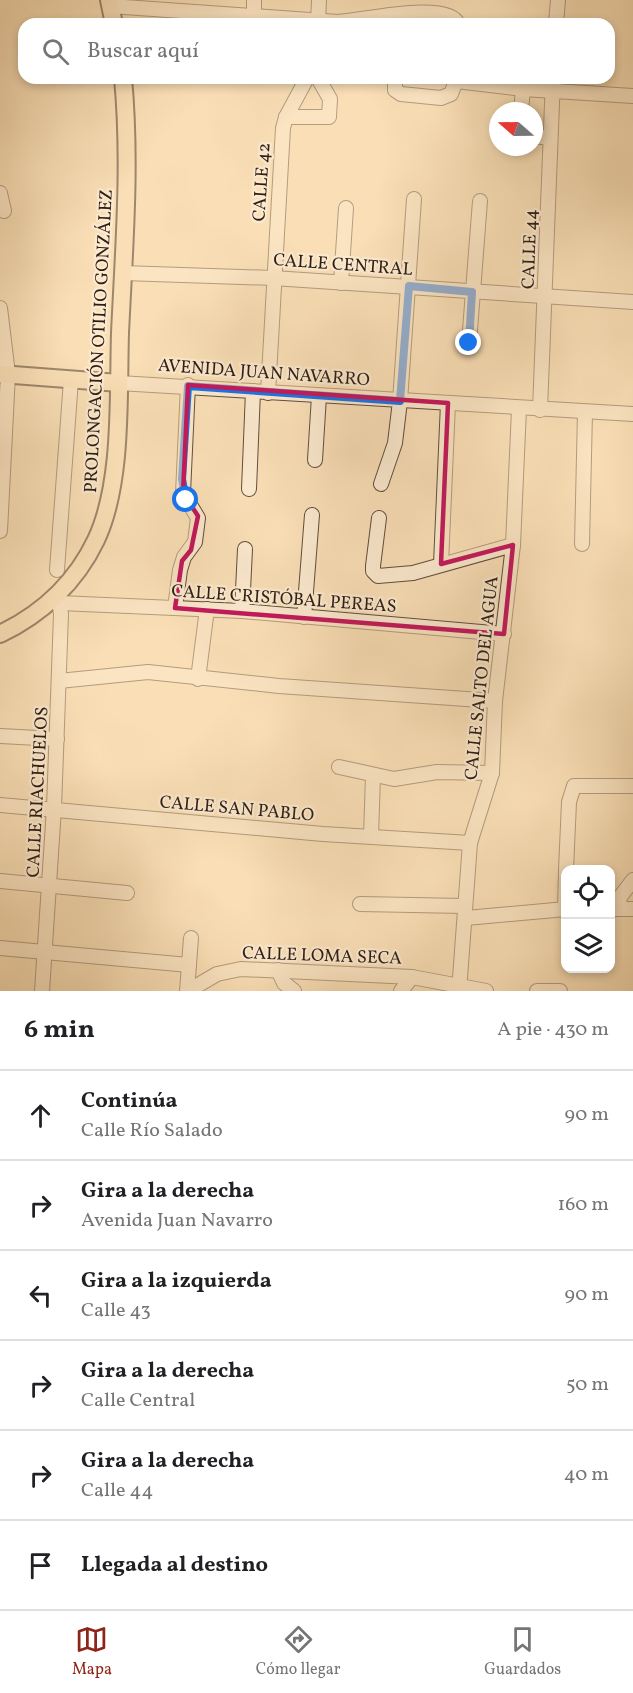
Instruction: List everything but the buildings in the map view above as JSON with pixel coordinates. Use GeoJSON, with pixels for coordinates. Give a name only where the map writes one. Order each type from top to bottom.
{"type":"FeatureCollection","features":[{"type":"Feature","properties":{"kind":"main road"},"geometry":{"type":"LineString","coordinates":[[110,3],[113,18]]}},
{"type":"Feature","properties":{"kind":"main road","name":"PROLONGACIÓN OTILIO GONZÁLEZ"},"geometry":{"type":"LineString","coordinates":[[0,634],[59,599],[95,541],[107,510],[113,481],[119,382],[128,138],[124,84]]}},
{"type":"Feature","properties":{"kind":"main road","name":"AVENIDA JUAN NAVARRO"},"geometry":{"type":"LineString","coordinates":[[4,374],[119,382]]}},
{"type":"Feature","properties":{"kind":"street"},"geometry":{"type":"LineString","coordinates":[[254,0],[254,17]]}},
{"type":"Feature","properties":{"kind":"street"},"geometry":{"type":"LineString","coordinates":[[318,18],[319,0]]}},
{"type":"Feature","properties":{"kind":"street"},"geometry":{"type":"LineString","coordinates":[[556,18],[558,0]]}},
{"type":"Feature","properties":{"kind":"street"},"geometry":{"type":"LineString","coordinates":[[110,3],[265,18]]}},
{"type":"Feature","properties":{"kind":"street"},"geometry":{"type":"LineString","coordinates":[[397,18],[447,13],[455,18]]}},
{"type":"Feature","properties":{"kind":"street"},"geometry":{"type":"LineString","coordinates":[[304,84],[286,117],[325,118],[330,114],[330,99],[321,84]]}},
{"type":"Feature","properties":{"kind":"street"},"geometry":{"type":"LineString","coordinates":[[395,84],[395,90],[400,94],[441,98],[451,94],[455,84]]}},
{"type":"Feature","properties":{"kind":"street"},"geometry":{"type":"LineString","coordinates":[[490,84],[523,89],[553,84],[633,96]]}},
{"type":"Feature","properties":{"kind":"street","name":"CALLE 44"},"geometry":{"type":"LineString","coordinates":[[540,410],[553,84]]}},
{"type":"Feature","properties":{"kind":"street"},"geometry":{"type":"LineString","coordinates":[[522,102],[523,89]]}},
{"type":"Feature","properties":{"kind":"street","name":"CALLE 42"},"geometry":{"type":"LineString","coordinates":[[268,393],[273,278],[286,117]]}},
{"type":"Feature","properties":{"kind":"street"},"geometry":{"type":"LineString","coordinates":[[543,137],[550,138]]}},
{"type":"Feature","properties":{"kind":"street"},"geometry":{"type":"LineString","coordinates":[[0,193],[4,211]]}},
{"type":"Feature","properties":{"kind":"street"},"geometry":{"type":"LineString","coordinates":[[381,484],[395,443],[400,401],[414,199]]}},
{"type":"Feature","properties":{"kind":"street"},"geometry":{"type":"LineString","coordinates":[[469,343],[480,201]]}},
{"type":"Feature","properties":{"kind":"street"},"geometry":{"type":"LineString","coordinates":[[341,283],[346,208]]}},
{"type":"Feature","properties":{"kind":"street","name":"CALLE CENTRAL"},"geometry":{"type":"LineString","coordinates":[[123,273],[273,278],[633,302]]}},
{"type":"Feature","properties":{"kind":"street"},"geometry":{"type":"LineString","coordinates":[[0,308],[4,374],[0,531]]}},
{"type":"Feature","properties":{"kind":"street"},"geometry":{"type":"LineString","coordinates":[[57,570],[71,380]]}},
{"type":"Feature","properties":{"kind":"street","name":"AVENIDA JUAN NAVARRO"},"geometry":{"type":"LineString","coordinates":[[119,382],[519,409],[633,414]]}},
{"type":"Feature","properties":{"kind":"street"},"geometry":{"type":"LineString","coordinates":[[176,608],[180,570],[184,557],[195,542],[198,518],[183,493],[188,386]]}},
{"type":"Feature","properties":{"kind":"street"},"geometry":{"type":"LineString","coordinates":[[249,489],[253,391]]}},
{"type":"Feature","properties":{"kind":"street"},"geometry":{"type":"LineString","coordinates":[[315,460],[319,396]]}},
{"type":"Feature","properties":{"kind":"street"},"geometry":{"type":"LineString","coordinates":[[441,564],[448,403]]}},
{"type":"Feature","properties":{"kind":"street","name":"CALLE SALTO DEL AGUA"},"geometry":{"type":"LineString","coordinates":[[459,989],[470,843],[492,773],[495,701],[513,545],[519,409]]}},
{"type":"Feature","properties":{"kind":"street"},"geometry":{"type":"LineString","coordinates":[[582,544],[585,412]]}},
{"type":"Feature","properties":{"kind":"street"},"geometry":{"type":"LineString","coordinates":[[304,617],[312,515]]}},
{"type":"Feature","properties":{"kind":"street"},"geometry":{"type":"LineString","coordinates":[[379,518],[373,566],[376,574],[383,577],[413,573],[513,545]]}},
{"type":"Feature","properties":{"kind":"street"},"geometry":{"type":"LineString","coordinates":[[242,611],[245,549]]}},
{"type":"Feature","properties":{"kind":"street","name":"CALLE CRISTÓBAL PEREAS"},"geometry":{"type":"LineString","coordinates":[[59,599],[242,611],[504,634]]}},
{"type":"Feature","properties":{"kind":"street","name":"CALLE RIACHUELOS"},"geometry":{"type":"LineString","coordinates":[[42,991],[51,884],[59,681],[59,599]]}},
{"type":"Feature","properties":{"kind":"street"},"geometry":{"type":"LineString","coordinates":[[198,679],[207,609]]}},
{"type":"Feature","properties":{"kind":"street"},"geometry":{"type":"LineString","coordinates":[[59,681],[148,672],[198,679],[495,701]]}},
{"type":"Feature","properties":{"kind":"street"},"geometry":{"type":"LineString","coordinates":[[0,736],[57,739]]}},
{"type":"Feature","properties":{"kind":"street"},"geometry":{"type":"LineString","coordinates":[[339,767],[398,779],[436,772],[492,773]]}},
{"type":"Feature","properties":{"kind":"street"},"geometry":{"type":"LineString","coordinates":[[371,836],[373,775]]}},
{"type":"Feature","properties":{"kind":"street"},"geometry":{"type":"LineString","coordinates":[[566,865],[568,802],[574,786],[633,786]]}},
{"type":"Feature","properties":{"kind":"street","name":"CALLE SAN PABLO"},"geometry":{"type":"LineString","coordinates":[[0,805],[54,808],[323,834],[470,843]]}},
{"type":"Feature","properties":{"kind":"street"},"geometry":{"type":"LineString","coordinates":[[615,907],[633,880]]}},
{"type":"Feature","properties":{"kind":"street"},"geometry":{"type":"LineString","coordinates":[[0,881],[51,884],[127,893]]}},
{"type":"Feature","properties":{"kind":"street"},"geometry":{"type":"LineString","coordinates":[[360,904],[465,912],[561,909]]}},
{"type":"Feature","properties":{"kind":"street"},"geometry":{"type":"LineString","coordinates":[[615,909],[633,909]]}},
{"type":"Feature","properties":{"kind":"street"},"geometry":{"type":"LineString","coordinates":[[187,991],[191,938]]}},
{"type":"Feature","properties":{"kind":"street"},"geometry":{"type":"LineString","coordinates":[[0,948],[189,965]]}},
{"type":"Feature","properties":{"kind":"street"},"geometry":{"type":"LineString","coordinates":[[278,970],[284,982],[294,991]]}},
{"type":"Feature","properties":{"kind":"street","name":"CALLE LOMA SECA"},"geometry":{"type":"LineString","coordinates":[[187,991],[226,971],[278,970],[412,977],[459,989],[486,991]]}},
{"type":"Feature","properties":{"kind":"street"},"geometry":{"type":"LineString","coordinates":[[401,991],[412,977]]}},
{"type":"Feature","properties":{"kind":"street"},"geometry":{"type":"LineString","coordinates":[[537,991],[560,991]]}},
{"type":"Feature","properties":{"kind":"highlighted area"},"geometry":{"type":"Polygon","coordinates":[[[188,385],[448,403],[441,564],[513,545],[504,634],[175,608],[182,561],[191,550],[198,516],[183,493],[188,385]]]}},
{"type":"Feature","properties":{"kind":"route"},"geometry":{"type":"LineString","coordinates":[[186,500],[182,479],[188,386],[400,401],[409,286],[472,292],[469,343]]}}]}
